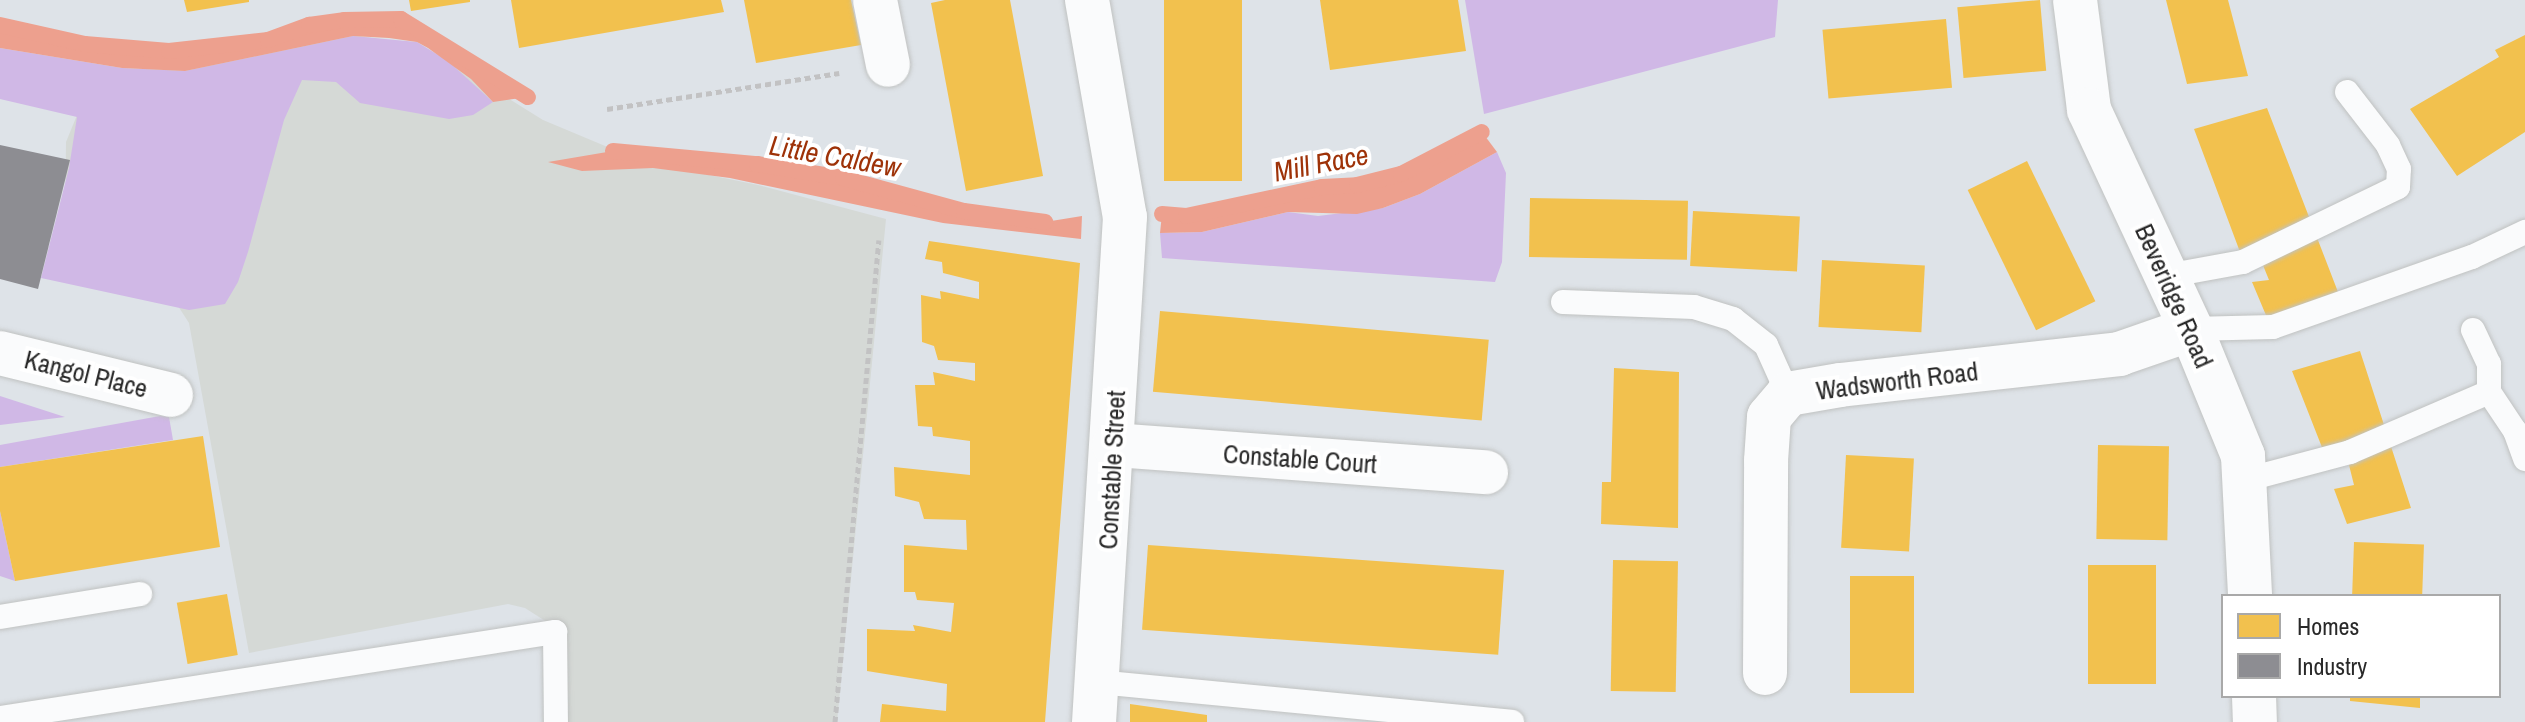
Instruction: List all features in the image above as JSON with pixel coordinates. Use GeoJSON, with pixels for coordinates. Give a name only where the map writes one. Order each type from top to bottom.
{"type":"FeatureCollection","features":[{"type":"Feature","properties":{"kind":"street"},"geometry":{"type":"LineString","coordinates":[[875,0],[888,65]]}},
{"type":"Feature","properties":{"kind":"street","name":"Constable Street"},"geometry":{"type":"LineString","coordinates":[[1087,0],[1125,217],[1114,445],[1096,702]]}},
{"type":"Feature","properties":{"kind":"street","name":"Beveridge Road"},"geometry":{"type":"LineString","coordinates":[[2075,0],[2089,110],[2191,329],[2243,456],[2250,594]]}},
{"type":"Feature","properties":{"kind":"street","name":"Wadsworth Road"},"geometry":{"type":"LineString","coordinates":[[1765,673],[1769,417],[1788,394],[1840,385],[2119,354],[2191,329]]}},
{"type":"Feature","properties":{"kind":"street","name":"Kangol Place"},"geometry":{"type":"LineString","coordinates":[[0,353],[171,395]]}},
{"type":"Feature","properties":{"kind":"street","name":"Constable Court"},"geometry":{"type":"LineString","coordinates":[[1114,445],[1486,472]]}},
{"type":"Feature","properties":{"kind":"street"},"geometry":{"type":"LineString","coordinates":[[2254,698],[2255,722]]}},
{"type":"Feature","properties":{"kind":"lane"},"geometry":{"type":"LineString","coordinates":[[2166,276],[2243,262],[2398,187],[2399,169],[2388,145],[2347,92]]}},
{"type":"Feature","properties":{"kind":"lane"},"geometry":{"type":"LineString","coordinates":[[2191,329],[2273,327],[2472,257],[2525,232]]}},
{"type":"Feature","properties":{"kind":"lane"},"geometry":{"type":"LineString","coordinates":[[1563,302],[1694,307],[1733,319],[1766,345],[1788,394]]}},
{"type":"Feature","properties":{"kind":"lane"},"geometry":{"type":"LineString","coordinates":[[2473,330],[2489,364],[2489,392],[2515,431],[2525,459]]}},
{"type":"Feature","properties":{"kind":"lane"},"geometry":{"type":"LineString","coordinates":[[2245,480],[2350,452],[2489,392]]}},
{"type":"Feature","properties":{"kind":"lane"},"geometry":{"type":"LineString","coordinates":[[0,617],[140,594]]}},
{"type":"Feature","properties":{"kind":"lane"},"geometry":{"type":"LineString","coordinates":[[0,718],[555,632],[556,722]]}},
{"type":"Feature","properties":{"kind":"lane"},"geometry":{"type":"LineString","coordinates":[[1096,702],[1512,722]]}},
{"type":"Feature","properties":{"kind":"path"},"geometry":{"type":"LineString","coordinates":[[607,109],[888,65]]}},
{"type":"Feature","properties":{"kind":"path"},"geometry":{"type":"LineString","coordinates":[[835,722],[879,240]]}},
{"type":"Feature","properties":{"kind":"shaded area"},"geometry":{"type":"Polygon","coordinates":[[[1465,0],[1778,0],[1775,37],[1484,114],[1465,0]]]}},
{"type":"Feature","properties":{"kind":"shaded area"},"geometry":{"type":"Polygon","coordinates":[[[376,17],[401,19],[528,97],[493,102],[471,79],[428,48],[417,42],[389,38],[353,36],[185,71],[122,68],[0,48],[0,25],[85,44],[169,51],[268,40],[309,25],[376,17]]]}},
{"type":"Feature","properties":{"kind":"shaded area"},"geometry":{"type":"Polygon","coordinates":[[[324,31],[387,40],[438,55],[543,120],[641,161],[758,185],[886,219],[837,722],[563,722],[550,624],[525,608],[508,604],[249,653],[189,323],[178,306],[65,236],[66,142],[91,81],[324,31]]]}},
{"type":"Feature","properties":{"kind":"shaded area"},"geometry":{"type":"Polygon","coordinates":[[[353,36],[417,42],[448,61],[493,102],[473,115],[449,119],[360,103],[336,82],[302,80],[284,120],[238,282],[225,304],[189,310],[41,278],[69,168],[77,117],[0,99],[0,48],[122,68],[185,71],[353,36]]]}},
{"type":"Feature","properties":{"kind":"shaded area"},"geometry":{"type":"Polygon","coordinates":[[[1482,132],[1497,152],[1420,194],[1383,208],[1357,214],[1288,212],[1202,232],[1160,233],[1162,214],[1187,216],[1322,187],[1357,185],[1401,174],[1482,132]]]}},
{"type":"Feature","properties":{"kind":"shaded area"},"geometry":{"type":"Polygon","coordinates":[[[613,151],[757,164],[843,178],[964,211],[1045,222],[1082,216],[1081,239],[943,223],[730,178],[653,168],[582,171],[548,162],[613,151]]]}},
{"type":"Feature","properties":{"kind":"shaded area"},"geometry":{"type":"Polygon","coordinates":[[[1497,152],[1506,173],[1502,262],[1495,282],[1162,258],[1160,233],[1202,232],[1288,212],[1318,216],[1383,208],[1420,194],[1497,152]]]}},
{"type":"Feature","properties":{"kind":"shaded area"},"geometry":{"type":"Polygon","coordinates":[[[0,396],[65,417],[0,425],[0,396]]]}},
{"type":"Feature","properties":{"kind":"shaded area"},"geometry":{"type":"Polygon","coordinates":[[[160,416],[169,417],[173,440],[0,467],[0,445],[160,416]]]}},
{"type":"Feature","properties":{"kind":"shaded area"},"geometry":{"type":"Polygon","coordinates":[[[0,511],[15,581],[0,576],[0,511]]]}},
{"type":"Feature","properties":{"kind":"building: Homes"},"geometry":{"type":"Polygon","coordinates":[[[184,0],[249,0],[249,2],[187,12],[184,0]]]}},
{"type":"Feature","properties":{"kind":"building: Homes"},"geometry":{"type":"Polygon","coordinates":[[[409,0],[470,0],[470,2],[411,11],[409,0]]]}},
{"type":"Feature","properties":{"kind":"building: Homes"},"geometry":{"type":"Polygon","coordinates":[[[511,0],[721,0],[724,12],[519,48],[511,0]]]}},
{"type":"Feature","properties":{"kind":"building: Homes"},"geometry":{"type":"Polygon","coordinates":[[[744,0],[851,0],[861,45],[756,63],[744,0]]]}},
{"type":"Feature","properties":{"kind":"building: Homes"},"geometry":{"type":"Polygon","coordinates":[[[945,0],[1010,0],[1043,176],[966,191],[931,3],[945,0]]]}},
{"type":"Feature","properties":{"kind":"building: Homes"},"geometry":{"type":"Polygon","coordinates":[[[1164,0],[1242,0],[1242,181],[1164,181],[1164,0]]]}},
{"type":"Feature","properties":{"kind":"building: Homes"},"geometry":{"type":"Polygon","coordinates":[[[1320,0],[1458,0],[1466,51],[1330,70],[1320,0]]]}},
{"type":"Feature","properties":{"kind":"building: Homes"},"geometry":{"type":"Polygon","coordinates":[[[2040,0],[2046,71],[1964,78],[1957,7],[2040,0]]]}},
{"type":"Feature","properties":{"kind":"building: Homes"},"geometry":{"type":"Polygon","coordinates":[[[2166,0],[2228,0],[2248,76],[2187,84],[2166,0]]]}},
{"type":"Feature","properties":{"kind":"building: Homes"},"geometry":{"type":"Polygon","coordinates":[[[1946,19],[1952,88],[1828,99],[1822,30],[1946,19]]]}},
{"type":"Feature","properties":{"kind":"building: Homes"},"geometry":{"type":"Polygon","coordinates":[[[2525,35],[2525,132],[2457,176],[2410,109],[2499,57],[2495,50],[2525,35]]]}},
{"type":"Feature","properties":{"kind":"building: Homes"},"geometry":{"type":"Polygon","coordinates":[[[2267,108],[2338,292],[2268,320],[2252,282],[2269,280],[2256,248],[2240,252],[2194,129],[2267,108]]]}},
{"type":"Feature","properties":{"kind":"building: Homes"},"geometry":{"type":"Polygon","coordinates":[[[2027,161],[2095,301],[2036,330],[1968,190],[2027,161]]]}},
{"type":"Feature","properties":{"kind":"building: Homes"},"geometry":{"type":"Polygon","coordinates":[[[1530,198],[1688,201],[1687,260],[1529,257],[1530,198]]]}},
{"type":"Feature","properties":{"kind":"building: Homes"},"geometry":{"type":"Polygon","coordinates":[[[1693,211],[1800,217],[1797,272],[1690,266],[1693,211]]]}},
{"type":"Feature","properties":{"kind":"building: Homes"},"geometry":{"type":"Polygon","coordinates":[[[929,241],[1080,263],[1045,722],[880,722],[882,704],[946,711],[947,684],[867,671],[867,629],[915,631],[913,625],[951,632],[954,603],[917,600],[915,592],[904,592],[904,545],[967,550],[966,520],[924,519],[919,502],[895,496],[894,467],[970,475],[970,441],[933,436],[932,427],[918,426],[915,385],[935,385],[933,372],[975,381],[975,363],[938,360],[934,346],[922,342],[921,295],[941,299],[940,291],[979,299],[979,282],[943,273],[942,262],[925,259],[929,241]]]}},
{"type":"Feature","properties":{"kind":"building: Homes"},"geometry":{"type":"Polygon","coordinates":[[[1822,260],[1925,265],[1921,332],[1818,327],[1822,260]]]}},
{"type":"Feature","properties":{"kind":"building: Homes"},"geometry":{"type":"Polygon","coordinates":[[[1160,311],[1489,340],[1482,420],[1153,392],[1160,311]]]}},
{"type":"Feature","properties":{"kind":"building: Homes"},"geometry":{"type":"Polygon","coordinates":[[[2360,351],[2411,508],[2347,524],[2334,489],[2354,485],[2345,449],[2325,455],[2292,371],[2360,351]]]}},
{"type":"Feature","properties":{"kind":"building: Homes"},"geometry":{"type":"Polygon","coordinates":[[[1614,368],[1679,372],[1678,528],[1601,524],[1602,482],[1611,482],[1614,368]]]}},
{"type":"Feature","properties":{"kind":"building: Homes"},"geometry":{"type":"Polygon","coordinates":[[[203,436],[220,547],[15,581],[0,511],[0,467],[203,436]]]}},
{"type":"Feature","properties":{"kind":"building: Homes"},"geometry":{"type":"Polygon","coordinates":[[[2098,445],[2169,446],[2167,540],[2096,539],[2098,445]]]}},
{"type":"Feature","properties":{"kind":"building: Homes"},"geometry":{"type":"Polygon","coordinates":[[[1846,455],[1914,459],[1909,551],[1841,548],[1846,455]]]}},
{"type":"Feature","properties":{"kind":"building: Homes"},"geometry":{"type":"Polygon","coordinates":[[[2354,542],[2424,544],[2422,594],[2352,594],[2354,542]]]}},
{"type":"Feature","properties":{"kind":"building: Homes"},"geometry":{"type":"Polygon","coordinates":[[[1148,545],[1504,570],[1498,655],[1142,630],[1148,545]]]}},
{"type":"Feature","properties":{"kind":"building: Homes"},"geometry":{"type":"Polygon","coordinates":[[[1613,560],[1678,561],[1676,692],[1611,691],[1613,560]]]}},
{"type":"Feature","properties":{"kind":"building: Homes"},"geometry":{"type":"Polygon","coordinates":[[[2088,565],[2156,565],[2156,684],[2088,684],[2088,565]]]}},
{"type":"Feature","properties":{"kind":"building: Homes"},"geometry":{"type":"Polygon","coordinates":[[[1850,576],[1914,576],[1914,693],[1850,693],[1850,576]]]}},
{"type":"Feature","properties":{"kind":"building: Homes"},"geometry":{"type":"Polygon","coordinates":[[[227,594],[238,655],[188,664],[177,603],[227,594]]]}},
{"type":"Feature","properties":{"kind":"building: Homes"},"geometry":{"type":"Polygon","coordinates":[[[2350,698],[2420,698],[2420,708],[2350,701],[2350,698]]]}},
{"type":"Feature","properties":{"kind":"building: Homes"},"geometry":{"type":"Polygon","coordinates":[[[1130,704],[1207,715],[1207,722],[1130,722],[1130,704]]]}},
{"type":"Feature","properties":{"kind":"building: Industry"},"geometry":{"type":"Polygon","coordinates":[[[0,145],[70,160],[38,289],[0,279],[0,145]]]}},
{"type":"Feature","properties":{"kind":"waterway","name":"Mill Race"},"geometry":{"type":"LineString","coordinates":[[0,25],[85,44],[169,51],[268,40],[309,25],[344,20],[401,19],[528,97]]}},
{"type":"Feature","properties":{"kind":"waterway","name":"Mill Race"},"geometry":{"type":"LineString","coordinates":[[1162,214],[1186,216],[1401,174],[1482,132]]}},
{"type":"Feature","properties":{"kind":"waterway","name":"Little Caldew"},"geometry":{"type":"LineString","coordinates":[[613,151],[757,164],[843,178],[964,211],[1045,222]]}}]}
